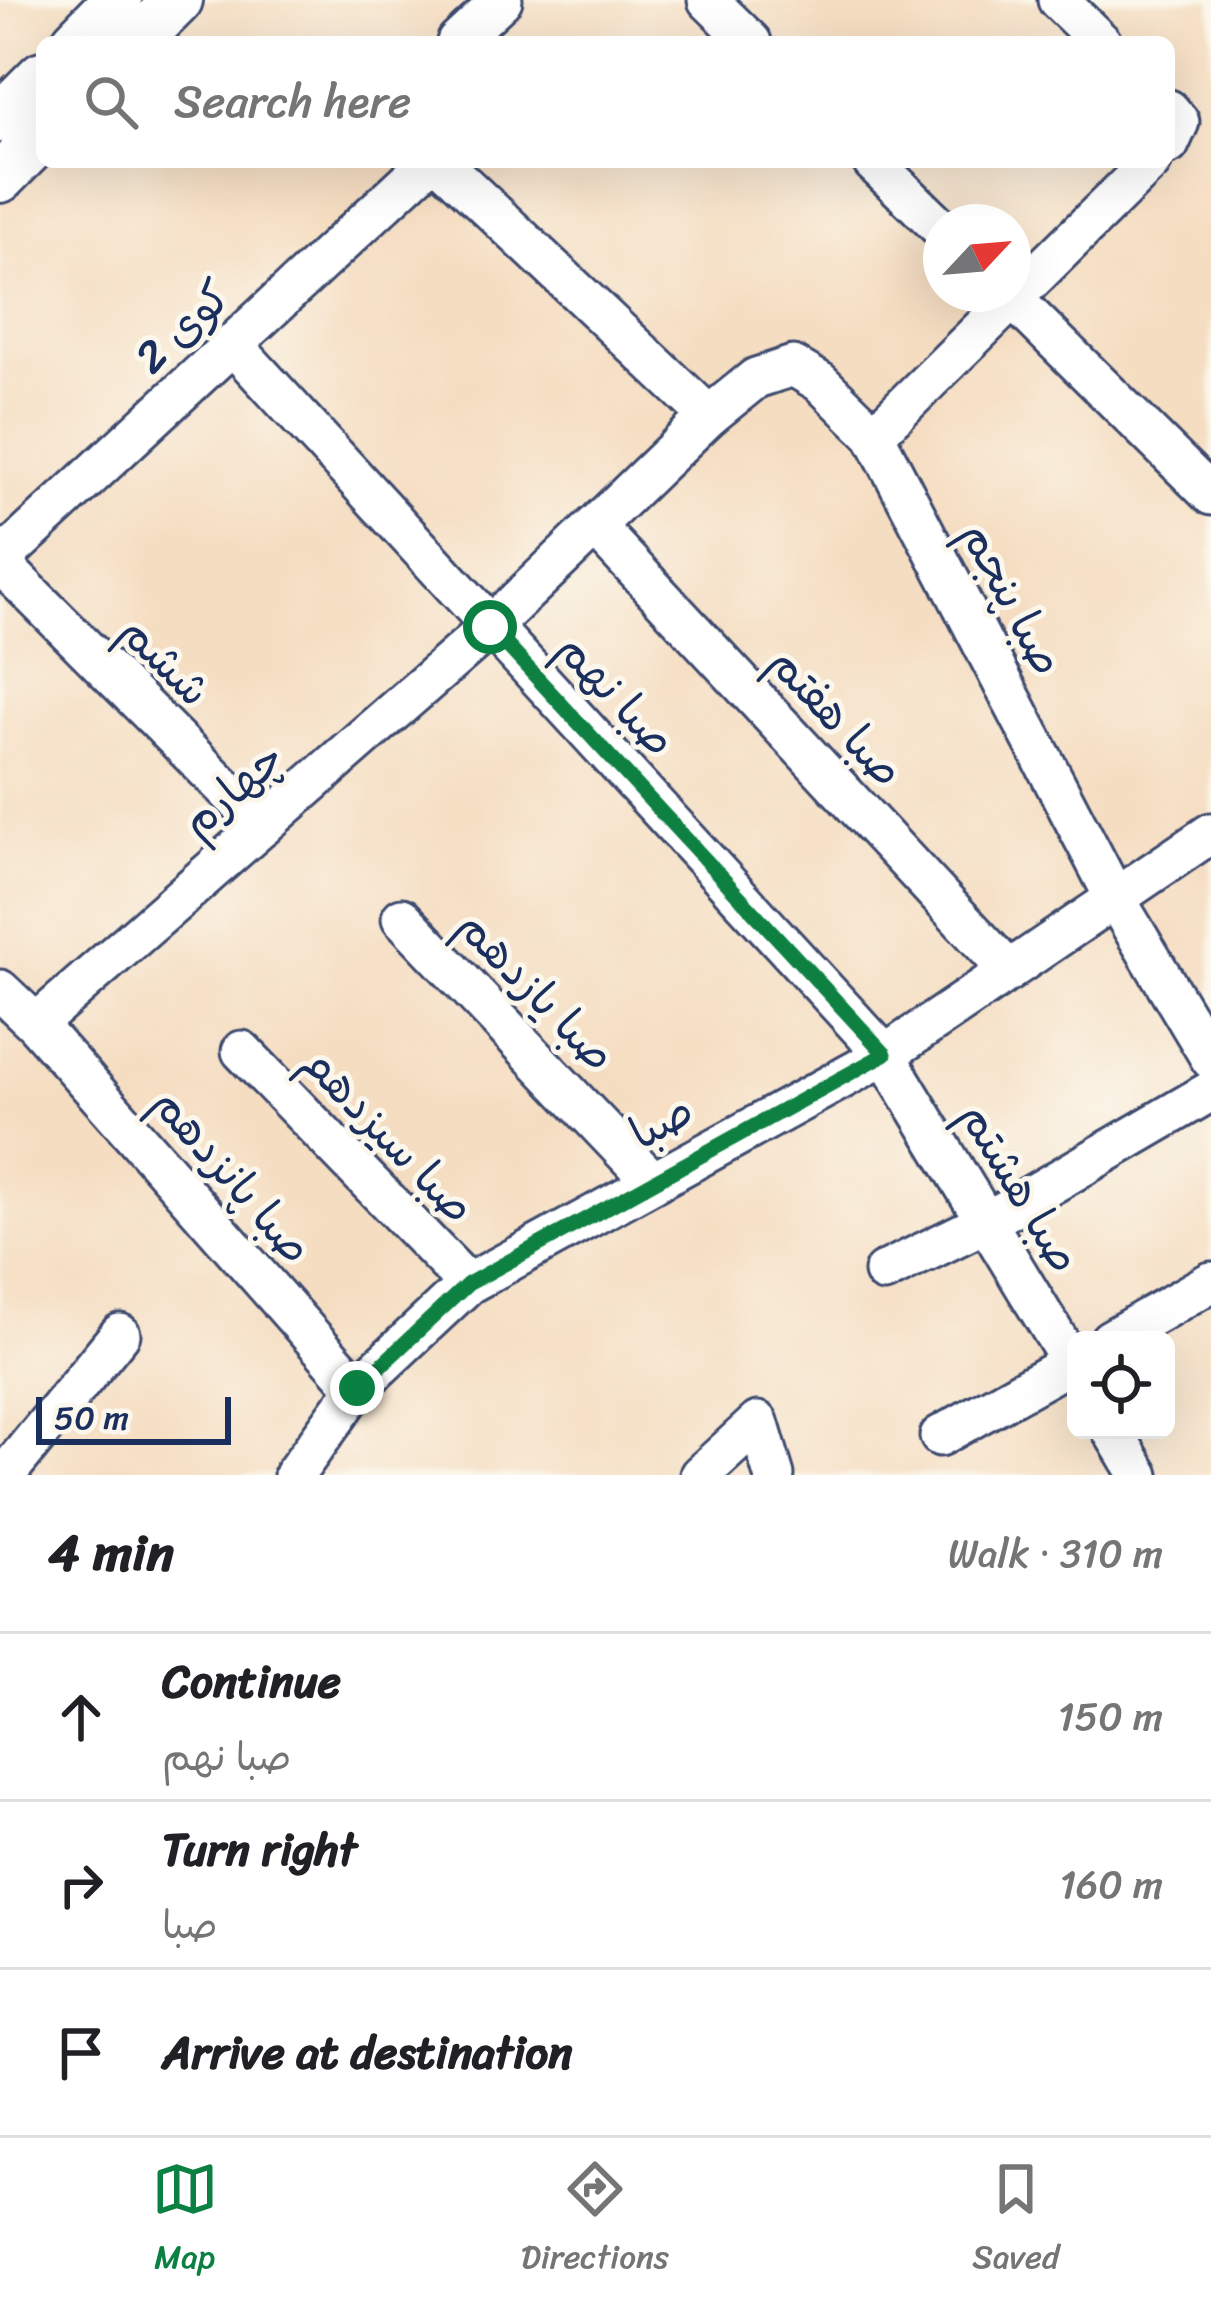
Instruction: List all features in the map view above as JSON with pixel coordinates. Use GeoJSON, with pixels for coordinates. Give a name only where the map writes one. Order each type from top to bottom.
{"type":"FeatureCollection","features":[{"type":"Feature","properties":{"kind":"main road"},"geometry":{"type":"LineString","coordinates":[[82,36],[117,0]]}},
{"type":"Feature","properties":{"kind":"main road"},"geometry":{"type":"LineString","coordinates":[[142,36],[178,0]]}},
{"type":"Feature","properties":{"kind":"main road"},"geometry":{"type":"LineString","coordinates":[[0,118],[36,82]]}},
{"type":"Feature","properties":{"kind":"main road"},"geometry":{"type":"LineString","coordinates":[[0,178],[36,142]]}},
{"type":"Feature","properties":{"kind":"street"},"geometry":{"type":"LineString","coordinates":[[463,36],[502,0]]}},
{"type":"Feature","properties":{"kind":"street"},"geometry":{"type":"LineString","coordinates":[[708,0],[745,36]]}},
{"type":"Feature","properties":{"kind":"street"},"geometry":{"type":"LineString","coordinates":[[1058,0],[1095,36]]}},
{"type":"Feature","properties":{"kind":"street","name":"کوی 2"},"geometry":{"type":"LineString","coordinates":[[0,561],[423,168]]}},
{"type":"Feature","properties":{"kind":"street"},"geometry":{"type":"LineString","coordinates":[[446,168],[709,416]]}},
{"type":"Feature","properties":{"kind":"street"},"geometry":{"type":"LineString","coordinates":[[879,168],[923,211]]}},
{"type":"Feature","properties":{"kind":"street"},"geometry":{"type":"LineString","coordinates":[[1031,278],[1145,168]]}},
{"type":"Feature","properties":{"kind":"street"},"geometry":{"type":"LineString","coordinates":[[874,435],[996,312]]}},
{"type":"Feature","properties":{"kind":"street"},"geometry":{"type":"LineString","coordinates":[[1026,312],[1211,495]]}},
{"type":"Feature","properties":{"kind":"street","name":"صبا نهم"},"geometry":{"type":"LineString","coordinates":[[232,344],[885,1054]]}},
{"type":"Feature","properties":{"kind":"street","name":"چهارم"},"geometry":{"type":"LineString","coordinates":[[37,1024],[490,627],[709,416],[756,378],[793,366]]}},
{"type":"Feature","properties":{"kind":"street","name":"صبا پنجم"},"geometry":{"type":"LineString","coordinates":[[793,366],[820,382],[874,435],[1116,900],[1211,1059]]}},
{"type":"Feature","properties":{"kind":"street","name":"صبا هفتم"},"geometry":{"type":"LineString","coordinates":[[595,526],[1010,971]]}},
{"type":"Feature","properties":{"kind":"street","name":"ششم"},"geometry":{"type":"LineString","coordinates":[[0,561],[263,826]]}},
{"type":"Feature","properties":{"kind":"street","name":"صبا"},"geometry":{"type":"LineString","coordinates":[[294,1475],[357,1388],[468,1284],[885,1054],[1211,833]]}},
{"type":"Feature","properties":{"kind":"street","name":"صبا یازدهم"},"geometry":{"type":"LineString","coordinates":[[402,918],[652,1181]]}},
{"type":"Feature","properties":{"kind":"street","name":"صبا پانزدهم"},"geometry":{"type":"LineString","coordinates":[[0,990],[37,1024],[357,1388]]}},
{"type":"Feature","properties":{"kind":"street","name":"صبا سیزدهم"},"geometry":{"type":"LineString","coordinates":[[242,1052],[468,1284]]}},
{"type":"Feature","properties":{"kind":"street","name":"صبا هشتم"},"geometry":{"type":"LineString","coordinates":[[885,1054],[1067,1353]]}},
{"type":"Feature","properties":{"kind":"street"},"geometry":{"type":"LineString","coordinates":[[884,1272],[986,1222],[1211,1091]]}},
{"type":"Feature","properties":{"kind":"street"},"geometry":{"type":"LineString","coordinates":[[1126,1331],[1211,1282]]}},
{"type":"Feature","properties":{"kind":"street"},"geometry":{"type":"LineString","coordinates":[[5,1475],[120,1334]]}},
{"type":"Feature","properties":{"kind":"street"},"geometry":{"type":"LineString","coordinates":[[940,1436],[1067,1368]]}},
{"type":"Feature","properties":{"kind":"street"},"geometry":{"type":"LineString","coordinates":[[700,1475],[758,1422],[774,1475]]}},
{"type":"Feature","properties":{"kind":"street"},"geometry":{"type":"LineString","coordinates":[[1117,1439],[1139,1475]]}},
{"type":"Feature","properties":{"kind":"route"},"geometry":{"type":"LineString","coordinates":[[357,1388],[468,1284],[885,1054],[490,627]]}}]}
